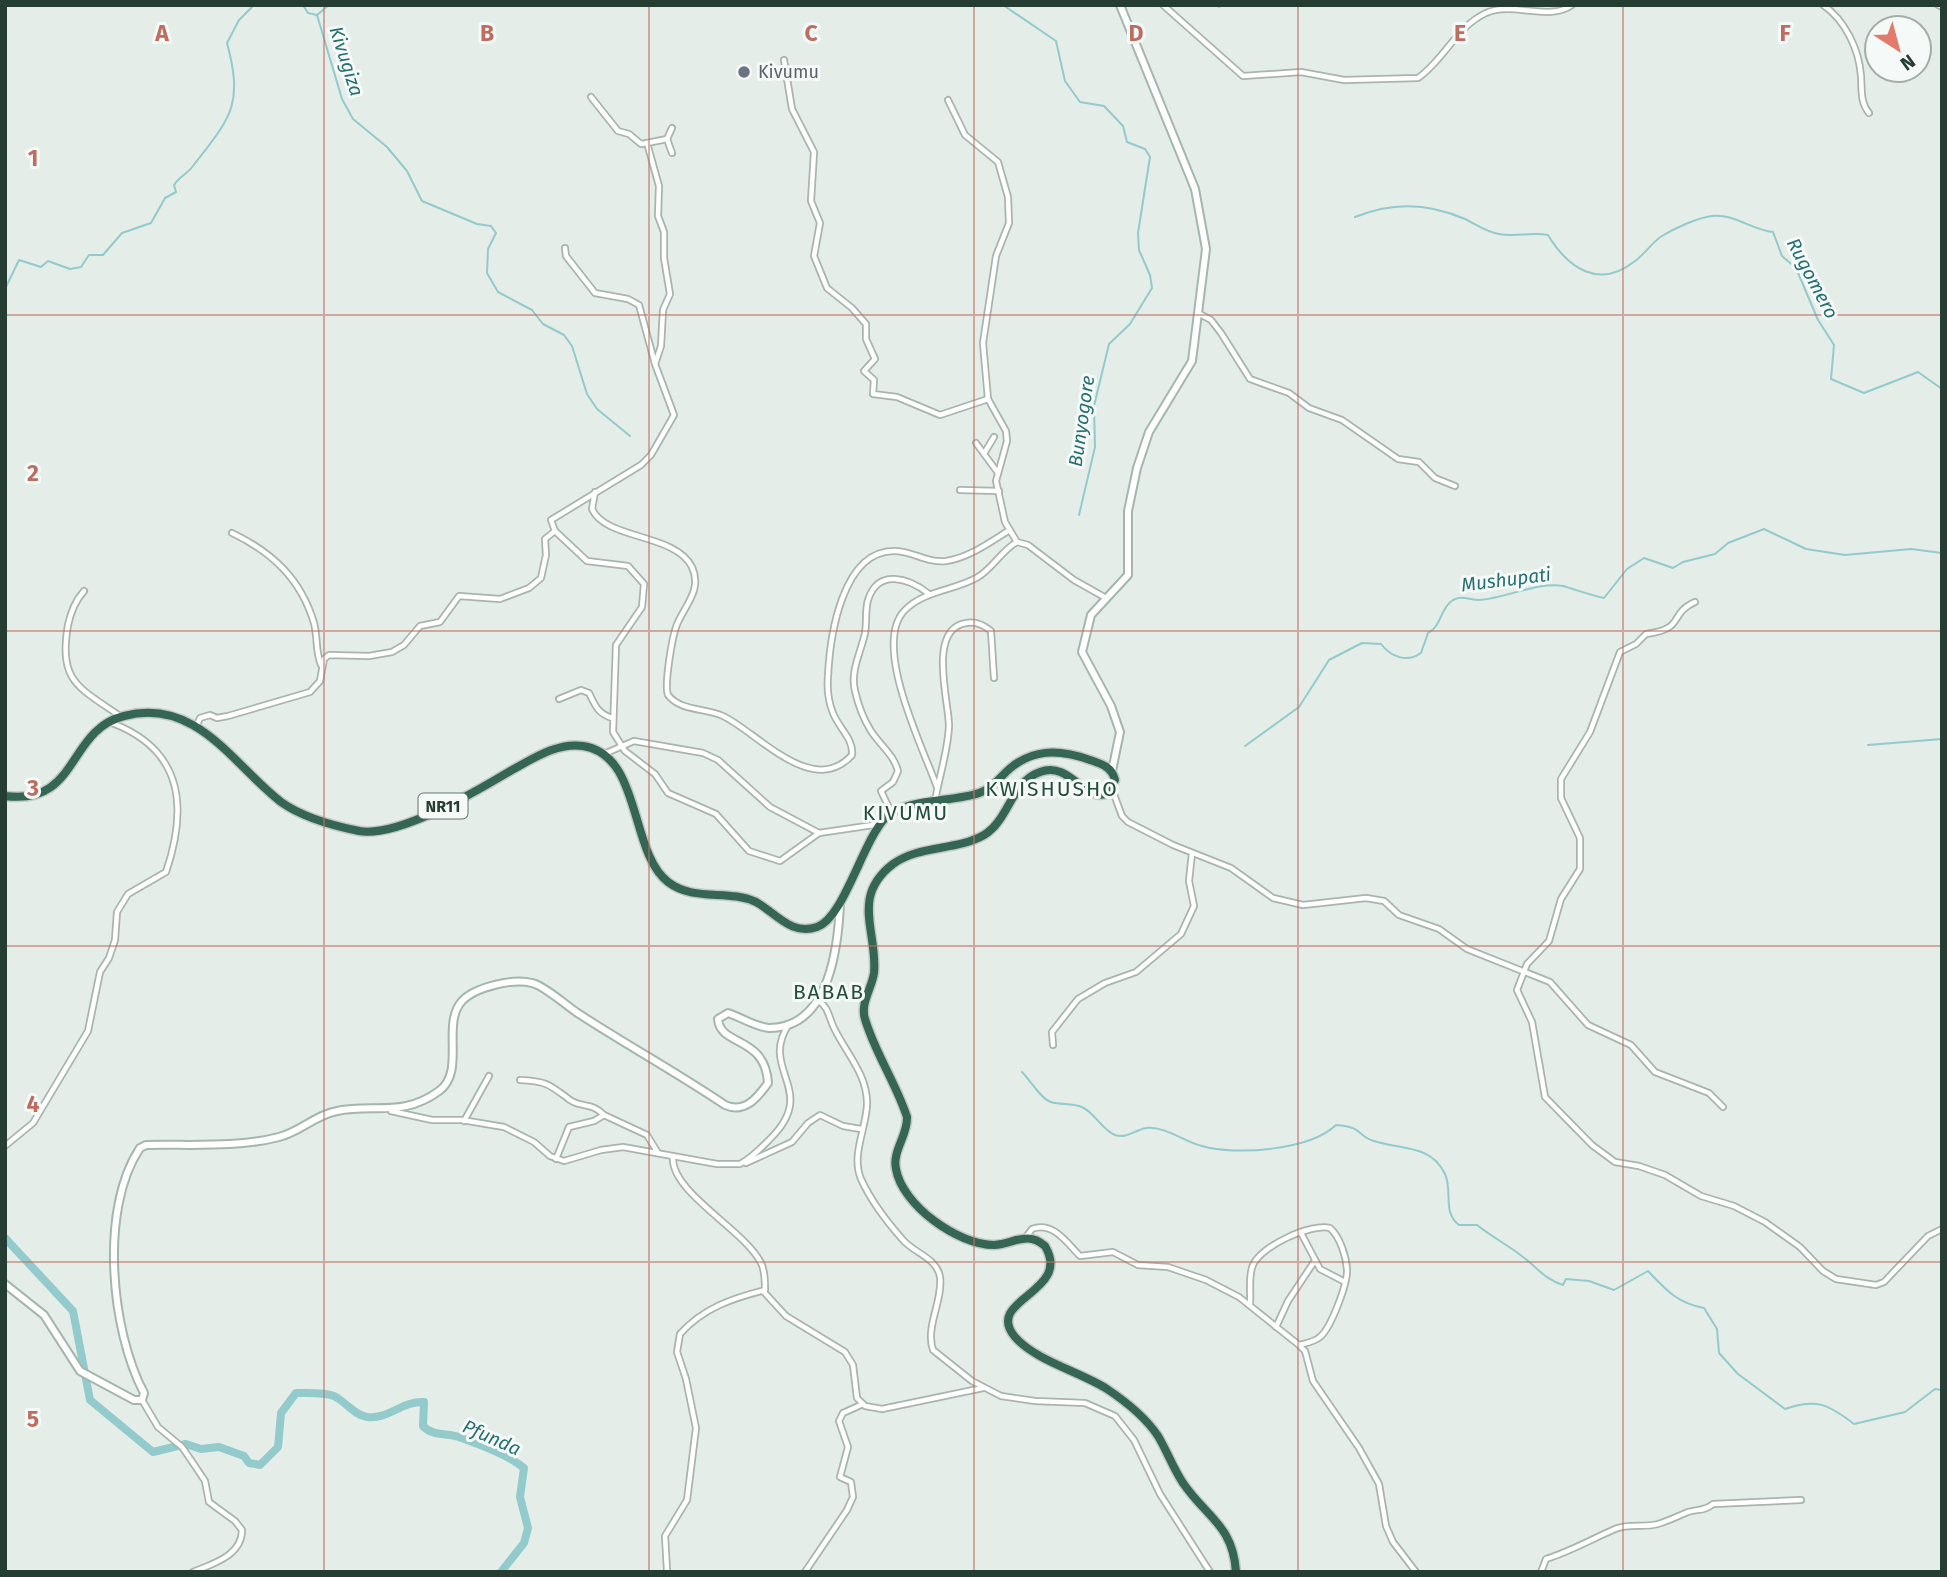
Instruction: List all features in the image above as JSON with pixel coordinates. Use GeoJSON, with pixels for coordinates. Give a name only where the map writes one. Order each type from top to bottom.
{"type":"FeatureCollection","features":[{"type":"Feature","properties":{"kind":"highway","name":"NR11"},"geometry":{"type":"LineString","coordinates":[[5,796],[32,796],[50,789],[64,777],[91,736],[108,722],[121,716],[151,714],[196,727],[222,744],[274,795],[293,809],[369,832],[402,827],[559,747],[582,746],[604,754]]}},
{"type":"Feature","properties":{"kind":"highway"},"geometry":{"type":"LineString","coordinates":[[604,754],[617,770],[654,863],[669,883],[693,893],[754,901],[785,923],[800,929],[821,926],[840,904],[856,865],[891,812],[981,793],[1018,761],[1041,752],[1071,754],[1102,764],[1112,771],[1115,780],[1112,789],[1098,796],[1065,774],[1049,770],[1036,774],[1023,783],[986,834],[899,860],[882,876],[869,899],[867,921],[874,972],[864,1016],[907,1117],[906,1132],[895,1160],[898,1178],[930,1219],[949,1232],[991,1245],[1025,1237],[1033,1238],[1045,1246],[1052,1267],[1045,1281],[1013,1307],[1009,1318],[1013,1334],[1028,1347],[1106,1388],[1149,1426],[1190,1493],[1224,1530],[1234,1553],[1236,1572]]}},
{"type":"Feature","properties":{"kind":"main road"},"geometry":{"type":"LineString","coordinates":[[1112,771],[1120,732],[1111,706],[1082,652],[1091,615],[1128,575],[1128,511],[1137,468],[1149,432],[1192,361],[1206,249],[1195,189],[1120,5]]}},
{"type":"Feature","properties":{"kind":"main road"},"geometry":{"type":"LineString","coordinates":[[5,1284],[44,1315],[76,1367],[134,1400],[142,1400],[144,1393],[132,1369],[119,1324],[116,1294],[121,1190],[140,1148],[146,1145],[258,1141],[286,1135],[334,1111],[359,1108],[391,1111],[416,1102],[443,1088],[449,1077],[459,1006],[469,996],[507,983],[536,984],[550,996],[730,1108],[753,1102],[768,1083],[761,1055],[723,1030],[718,1022],[720,1016],[728,1013],[769,1028],[808,1013],[819,1001],[839,924],[840,904]]}},
{"type":"Feature","properties":{"kind":"street"},"geometry":{"type":"LineString","coordinates":[[1163,5],[1243,76],[1301,72],[1344,80],[1418,78],[1457,35],[1486,13],[1518,8],[1560,12],[1572,5]]}},
{"type":"Feature","properties":{"kind":"street"},"geometry":{"type":"LineString","coordinates":[[1823,5],[1848,32],[1861,73],[1863,104],[1869,113]]}},
{"type":"Feature","properties":{"kind":"street"},"geometry":{"type":"LineString","coordinates":[[784,60],[792,109],[814,152],[811,201],[820,223],[814,256],[827,288],[852,308],[866,324],[866,339],[874,361],[864,371],[874,380],[873,394],[897,397],[940,415],[988,399]]}},
{"type":"Feature","properties":{"kind":"street"},"geometry":{"type":"LineString","coordinates":[[591,97],[618,131],[629,134],[641,144],[667,139]]}},
{"type":"Feature","properties":{"kind":"street"},"geometry":{"type":"LineString","coordinates":[[948,100],[965,135],[998,162],[1008,197],[1009,223],[996,256],[984,328],[988,399],[1002,422],[1007,442],[998,474],[1008,531],[1017,542],[1028,545],[1074,580],[1106,598]]}},
{"type":"Feature","properties":{"kind":"street"},"geometry":{"type":"LineString","coordinates":[[672,128],[667,139],[672,153]]}},
{"type":"Feature","properties":{"kind":"street"},"geometry":{"type":"LineString","coordinates":[[647,143],[659,186],[658,216],[664,232],[664,258],[670,294],[663,310],[661,346],[656,364]]}},
{"type":"Feature","properties":{"kind":"street"},"geometry":{"type":"LineString","coordinates":[[565,248],[566,256],[595,293],[628,299],[639,306],[656,364],[674,411],[671,422],[651,455],[641,465],[553,518],[550,523],[587,561],[628,566],[644,584],[642,607],[616,645],[613,732],[628,754],[655,774],[668,793],[712,811],[734,831],[738,840],[749,851],[764,858],[780,861],[819,833],[881,824]]}},
{"type":"Feature","properties":{"kind":"street"},"geometry":{"type":"LineString","coordinates":[[1197,313],[1210,320],[1250,379],[1290,393],[1309,408],[1342,420],[1398,459],[1419,462],[1435,478],[1455,486]]}},
{"type":"Feature","properties":{"kind":"street"},"geometry":{"type":"LineString","coordinates":[[985,452],[994,437]]}},
{"type":"Feature","properties":{"kind":"street"},"geometry":{"type":"LineString","coordinates":[[975,443],[985,452],[998,474]]}},
{"type":"Feature","properties":{"kind":"street"},"geometry":{"type":"LineString","coordinates":[[960,489],[999,491]]}},
{"type":"Feature","properties":{"kind":"street"},"geometry":{"type":"LineString","coordinates":[[595,492],[593,509],[601,521],[653,541],[681,556],[692,567],[695,589],[676,627],[672,660],[665,678],[668,695],[677,704],[722,716],[779,755],[810,768],[832,766],[852,755],[852,746],[833,714],[827,679],[837,614],[861,564],[888,551],[900,551],[924,561],[958,559],[1008,531]]}},
{"type":"Feature","properties":{"kind":"street"},"geometry":{"type":"LineString","coordinates":[[196,727],[200,718],[228,716],[310,692],[320,681],[322,666],[329,655],[377,655],[399,648],[421,626],[442,620],[459,596],[500,599],[529,588],[541,578],[546,555],[545,539],[555,531]]}},
{"type":"Feature","properties":{"kind":"street"},"geometry":{"type":"LineString","coordinates":[[232,533],[256,542],[274,557],[304,596],[315,626],[315,649],[322,666]]}},
{"type":"Feature","properties":{"kind":"street"},"geometry":{"type":"LineString","coordinates":[[937,787],[909,711],[892,649],[894,629],[900,617],[929,594],[980,576],[1017,542]]}},
{"type":"Feature","properties":{"kind":"street"},"geometry":{"type":"LineString","coordinates":[[891,812],[881,791],[896,778],[898,771],[870,730],[862,712],[854,688],[856,662],[865,631],[868,601],[876,587],[884,580],[900,578],[929,594]]}},
{"type":"Feature","properties":{"kind":"street"},"geometry":{"type":"LineString","coordinates":[[85,591],[73,607],[64,639],[66,669],[89,696],[121,716]]}},
{"type":"Feature","properties":{"kind":"street"},"geometry":{"type":"LineString","coordinates":[[1695,602],[1685,608],[1669,629],[1661,634],[1646,634],[1617,656],[1590,732],[1560,784],[1561,798],[1580,838],[1580,869],[1561,899],[1549,941],[1523,972],[1517,990],[1532,1022],[1544,1094],[1585,1139],[1610,1160],[1646,1168],[1701,1196],[1743,1210],[1777,1230],[1800,1247],[1822,1270],[1841,1281],[1876,1285],[1884,1282],[1928,1236],[1942,1229]]}},
{"type":"Feature","properties":{"kind":"street"},"geometry":{"type":"LineString","coordinates":[[935,802],[949,729],[942,659],[947,639],[955,628],[972,623],[991,631],[994,678]]}},
{"type":"Feature","properties":{"kind":"street"},"geometry":{"type":"LineString","coordinates":[[559,699],[581,690],[589,693],[594,706],[604,717],[612,719]]}},
{"type":"Feature","properties":{"kind":"street"},"geometry":{"type":"LineString","coordinates":[[5,1146],[33,1123],[88,1031],[100,972],[109,958],[115,940],[117,912],[128,894],[166,872],[176,842],[176,782],[143,737],[108,722]]}},
{"type":"Feature","properties":{"kind":"street"},"geometry":{"type":"LineString","coordinates":[[604,754],[634,741],[657,743],[711,757],[769,807],[819,833]]}},
{"type":"Feature","properties":{"kind":"street"},"geometry":{"type":"LineString","coordinates":[[1112,789],[1125,820],[1192,853],[1231,868],[1273,898],[1312,905],[1358,898],[1384,901],[1405,918],[1439,929],[1467,949],[1556,986],[1588,1025],[1631,1045],[1655,1072],[1709,1093],[1723,1107]]}},
{"type":"Feature","properties":{"kind":"street"},"geometry":{"type":"LineString","coordinates":[[1053,1045],[1052,1032],[1078,999],[1105,983],[1129,976],[1181,934],[1194,906],[1189,881],[1192,853]]}},
{"type":"Feature","properties":{"kind":"street"},"geometry":{"type":"LineString","coordinates":[[819,1001],[853,1058],[865,1088],[867,1106],[861,1129],[859,1169],[869,1195],[902,1239],[932,1263],[940,1276],[940,1295],[931,1336],[933,1350],[984,1388],[1024,1400],[1085,1403],[1115,1416],[1134,1440],[1160,1494],[1210,1572]]}},
{"type":"Feature","properties":{"kind":"street"},"geometry":{"type":"LineString","coordinates":[[740,1164],[774,1135],[790,1112],[790,1088],[782,1068],[779,1044],[790,1022]]}},
{"type":"Feature","properties":{"kind":"street"},"geometry":{"type":"LineString","coordinates":[[464,1121],[489,1076]]}},
{"type":"Feature","properties":{"kind":"street"},"geometry":{"type":"LineString","coordinates":[[520,1080],[545,1082],[560,1089],[570,1100],[597,1107],[604,1115],[647,1135],[658,1153]]}},
{"type":"Feature","properties":{"kind":"street"},"geometry":{"type":"LineString","coordinates":[[391,1111],[432,1120],[505,1126],[534,1142],[556,1159],[564,1161],[611,1148],[658,1153],[716,1164],[740,1164],[781,1148],[820,1115],[836,1124],[861,1129]]}},
{"type":"Feature","properties":{"kind":"street"},"geometry":{"type":"LineString","coordinates":[[556,1159],[569,1127],[594,1121],[604,1115]]}},
{"type":"Feature","properties":{"kind":"street"},"geometry":{"type":"LineString","coordinates":[[667,1570],[665,1536],[687,1500],[695,1428],[686,1379],[677,1352],[680,1334],[715,1306],[738,1295],[765,1290],[760,1260],[736,1233],[682,1183],[674,1171],[673,1157]]}},
{"type":"Feature","properties":{"kind":"street"},"geometry":{"type":"LineString","coordinates":[[1250,1305],[1252,1266],[1274,1244],[1324,1226],[1334,1231],[1347,1269],[1345,1282],[1324,1333],[1299,1345]]}},
{"type":"Feature","properties":{"kind":"street"},"geometry":{"type":"LineString","coordinates":[[1025,1237],[1032,1229],[1044,1227],[1061,1235],[1080,1255],[1114,1252],[1144,1266],[1168,1267],[1215,1284],[1250,1305],[1299,1345],[1305,1351],[1312,1381],[1359,1448],[1378,1484],[1393,1542],[1416,1572]]}},
{"type":"Feature","properties":{"kind":"street"},"geometry":{"type":"LineString","coordinates":[[1301,1233],[1314,1262],[1327,1275],[1345,1282]]}},
{"type":"Feature","properties":{"kind":"street"},"geometry":{"type":"LineString","coordinates":[[1276,1327],[1288,1301],[1314,1262]]}},
{"type":"Feature","properties":{"kind":"street"},"geometry":{"type":"LineString","coordinates":[[762,1291],[786,1316],[845,1352],[853,1365],[855,1393],[863,1404],[872,1409],[891,1408],[984,1388]]}},
{"type":"Feature","properties":{"kind":"street"},"geometry":{"type":"LineString","coordinates":[[142,1400],[158,1427],[182,1447],[205,1481],[209,1502],[235,1521],[242,1531],[237,1544],[220,1562],[193,1572]]}},
{"type":"Feature","properties":{"kind":"street"},"geometry":{"type":"LineString","coordinates":[[805,1572],[853,1497],[851,1482],[840,1478],[848,1447],[839,1421],[844,1413],[863,1404]]}},
{"type":"Feature","properties":{"kind":"street"},"geometry":{"type":"LineString","coordinates":[[1541,1572],[1546,1559],[1560,1556],[1573,1546],[1603,1536],[1616,1528],[1656,1525],[1687,1513],[1705,1510],[1713,1504],[1801,1500]]}},
{"type":"Feature","properties":{"kind":"waterway"},"geometry":{"type":"LineString","coordinates":[[5,289],[19,260],[41,267],[48,261],[70,269],[81,267],[89,255],[103,255],[122,233],[151,223],[165,198],[176,192],[176,182],[193,166],[224,123],[230,110],[234,82],[227,43],[239,20],[254,5]]}},
{"type":"Feature","properties":{"kind":"waterway","name":"Kivugiza"},"geometry":{"type":"LineString","coordinates":[[303,5],[308,13],[317,15],[329,5]]}},
{"type":"Feature","properties":{"kind":"waterway","name":"Bunyogore"},"geometry":{"type":"LineString","coordinates":[[1003,5],[1056,41],[1065,81],[1080,102],[1104,106],[1123,126],[1127,142],[1145,149],[1150,157],[1138,233],[1139,250],[1150,275],[1152,288],[1130,324],[1109,344],[1094,406],[1095,447],[1079,515]]}},
{"type":"Feature","properties":{"kind":"waterway","name":"Kivugiza"},"geometry":{"type":"LineString","coordinates":[[317,15],[342,99],[353,119],[387,147],[407,171],[422,201],[477,224],[491,226],[496,233],[488,249],[487,273],[498,292],[532,310],[543,324],[564,335],[572,346],[587,394],[597,409],[630,436]]}},
{"type":"Feature","properties":{"kind":"waterway","name":"Rugomero"},"geometry":{"type":"LineString","coordinates":[[1355,217],[1382,209],[1424,207],[1465,219],[1494,233],[1548,235],[1575,265],[1597,274],[1622,270],[1662,236],[1686,224],[1712,216],[1735,219],[1773,232],[1782,256],[1796,268],[1818,320],[1834,345],[1831,379],[1864,393],[1918,372],[1942,389]]}},
{"type":"Feature","properties":{"kind":"waterway","name":"Mushupati"},"geometry":{"type":"LineString","coordinates":[[1245,746],[1299,707],[1329,660],[1362,643],[1381,644],[1390,652],[1405,658],[1421,653],[1428,633],[1433,630],[1453,600],[1489,599],[1554,585],[1604,598],[1627,569],[1644,558],[1673,568],[1683,562],[1715,554],[1728,543],[1764,529],[1806,549],[1845,555],[1911,549],[1942,553]]}},
{"type":"Feature","properties":{"kind":"waterway"},"geometry":{"type":"LineString","coordinates":[[1868,745],[1942,739]]}},
{"type":"Feature","properties":{"kind":"waterway"},"geometry":{"type":"LineString","coordinates":[[1022,1072],[1047,1100],[1082,1107],[1106,1129],[1119,1136],[1153,1128],[1216,1149],[1272,1149],[1309,1140],[1336,1125],[1352,1128],[1374,1141],[1424,1153],[1432,1157],[1445,1174],[1449,1208],[1459,1225],[1477,1225],[1556,1283],[1563,1285],[1566,1279],[1589,1281],[1614,1290],[1648,1271],[1679,1299],[1704,1308],[1717,1329],[1719,1353],[1738,1374],[1785,1409],[1805,1404],[1821,1405],[1854,1424],[1905,1412],[1935,1389],[1942,1390]]}},
{"type":"Feature","properties":{"kind":"waterway","name":"Pfunda"},"geometry":{"type":"LineString","coordinates":[[5,1238],[73,1311],[90,1400],[153,1452],[186,1444],[201,1449],[219,1447],[244,1456],[249,1463],[260,1465],[278,1447],[281,1413],[296,1393],[315,1393],[334,1396],[358,1414],[367,1417],[382,1416],[408,1404],[424,1402],[423,1426],[427,1429],[459,1437],[510,1458],[524,1468],[520,1497],[528,1528],[524,1543],[501,1572]]}},
{"type":"Feature","properties":{"kind":"place","name":"Kivumu"},"geometry":{"type":"Point","coordinates":[744,72]}},
{"type":"Feature","properties":{"kind":"district","name":"KWISHUSHO"},"geometry":{"type":"Point","coordinates":[1052,789]}},
{"type":"Feature","properties":{"kind":"district","name":"KIVUMU"},"geometry":{"type":"Point","coordinates":[906,813]}},
{"type":"Feature","properties":{"kind":"district","name":"BABAB"},"geometry":{"type":"Point","coordinates":[829,992]}}]}
